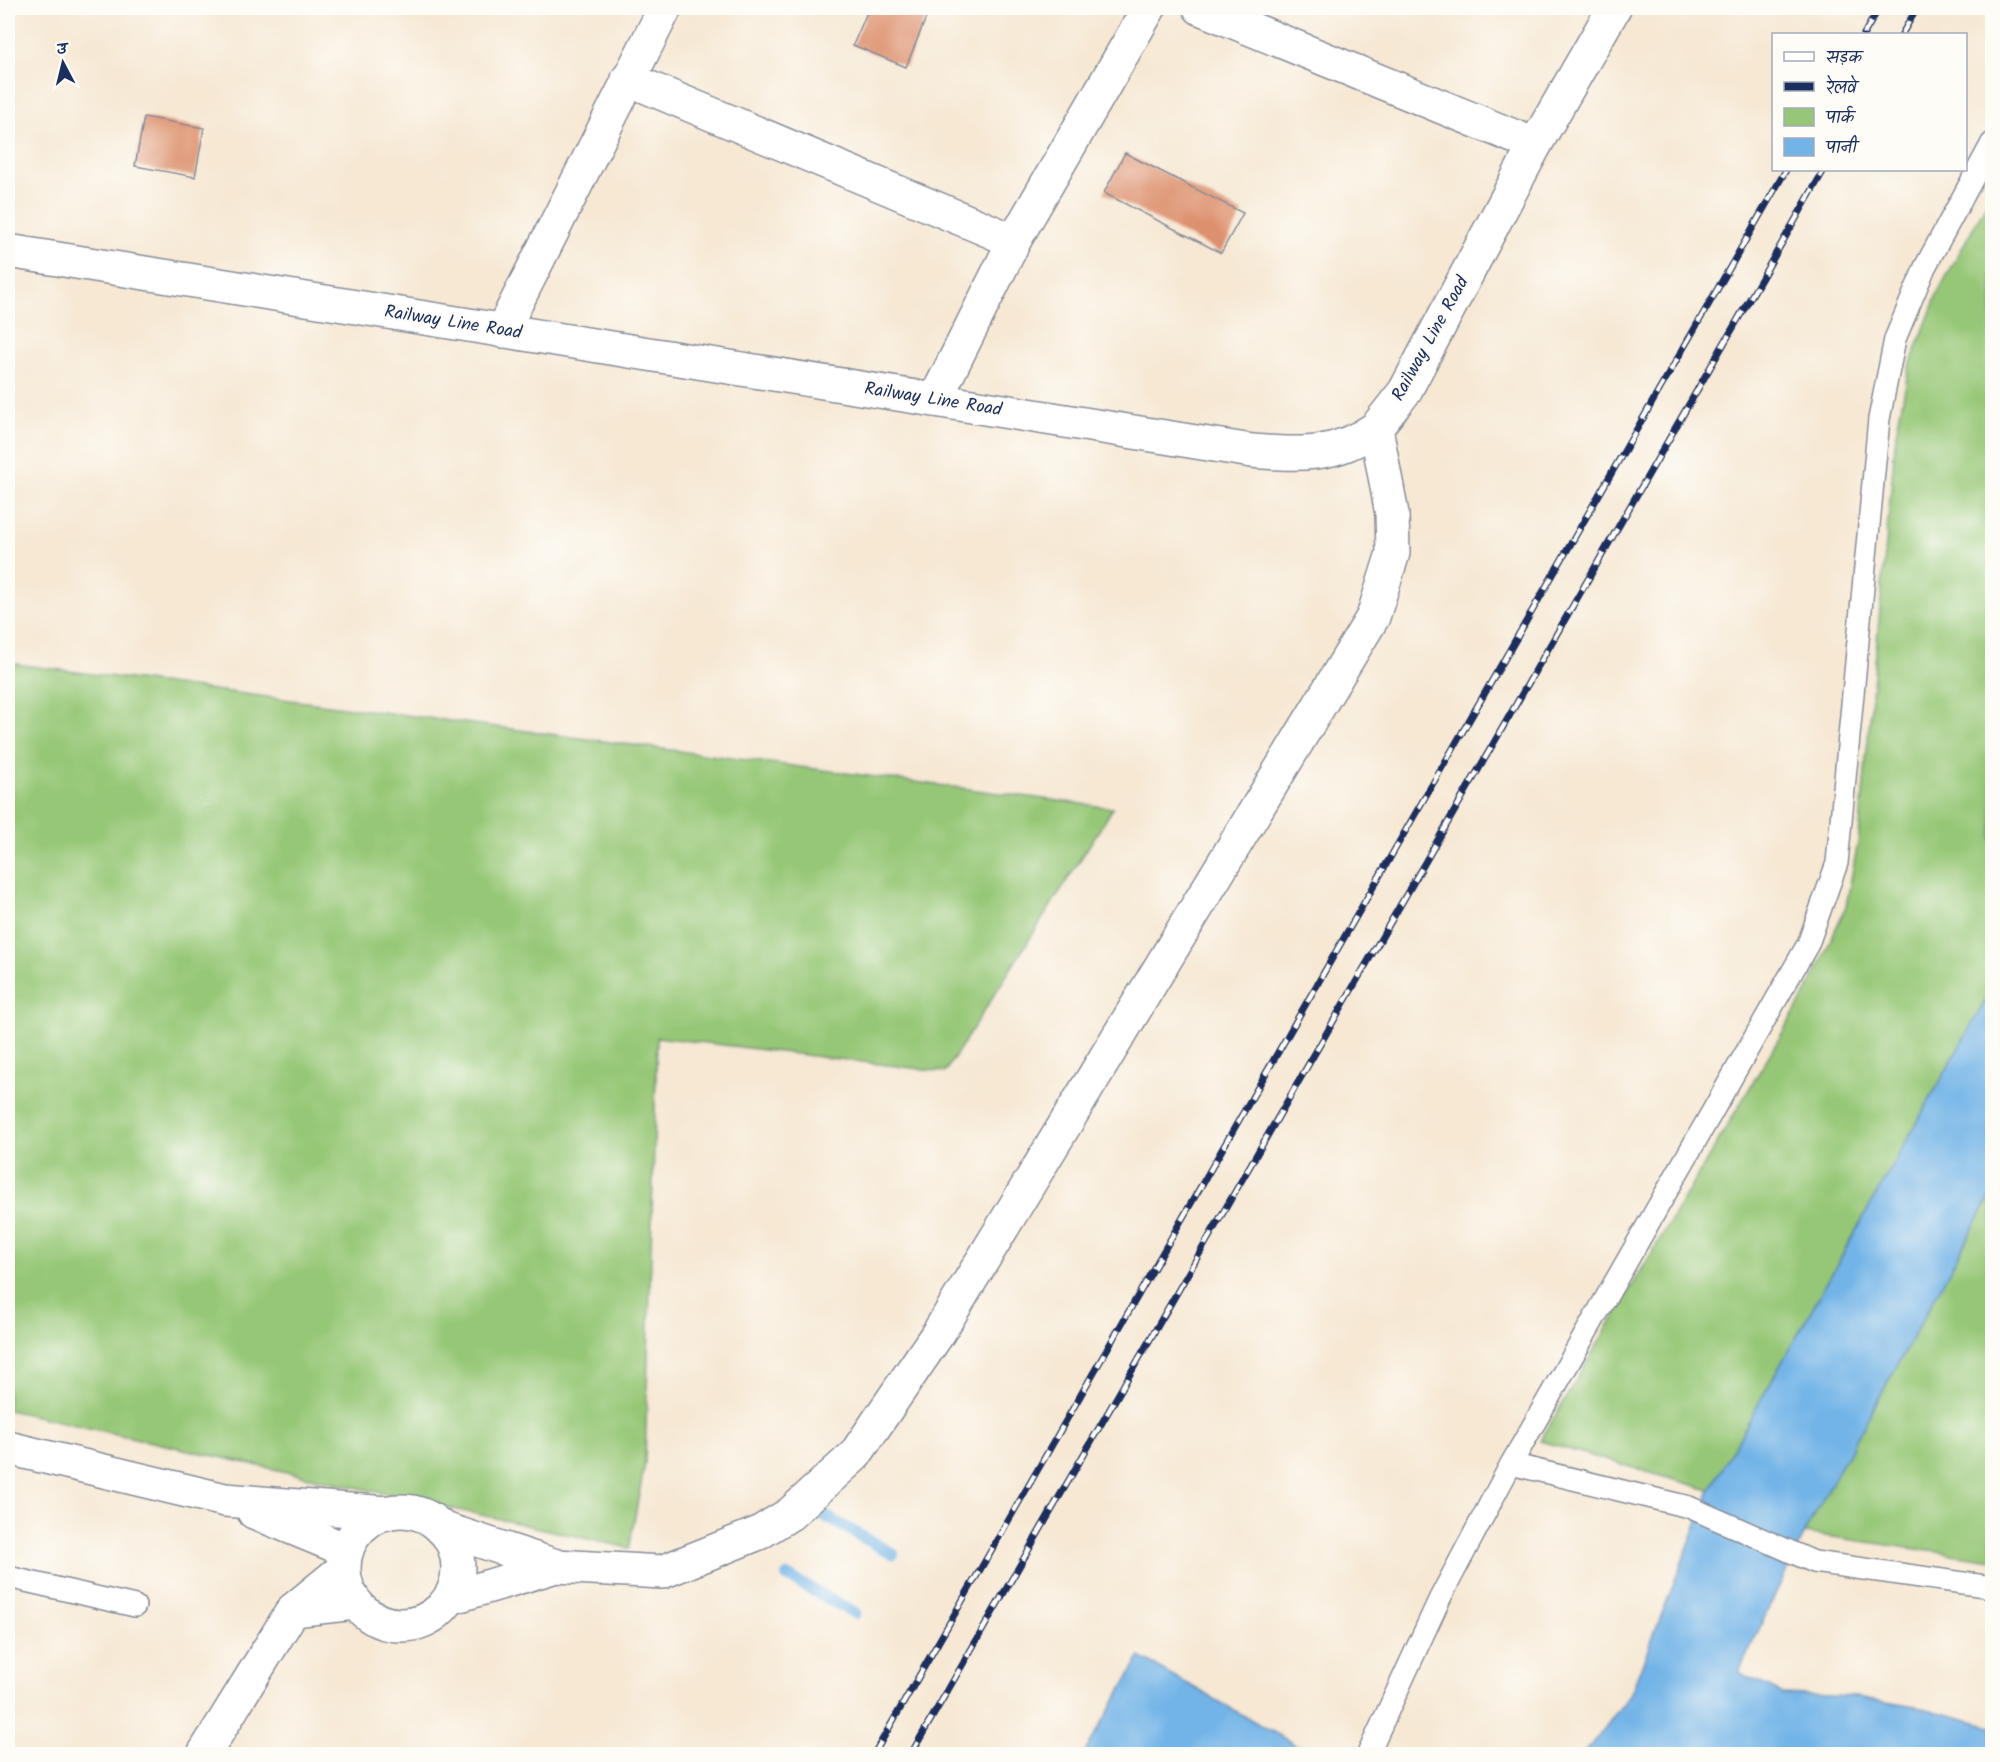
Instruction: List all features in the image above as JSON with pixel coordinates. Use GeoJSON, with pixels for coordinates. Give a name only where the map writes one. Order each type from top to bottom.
{"type":"FeatureCollection","features":[{"type":"Feature","properties":{"kind":"street"},"geometry":{"type":"LineString","coordinates":[[502,331],[665,8]]}},
{"type":"Feature","properties":{"kind":"street"},"geometry":{"type":"LineString","coordinates":[[935,400],[1014,242],[1149,8]]}},
{"type":"Feature","properties":{"kind":"street"},"geometry":{"type":"LineString","coordinates":[[1200,8],[1535,145]]}},
{"type":"Feature","properties":{"kind":"street","name":"Railway Line Road"},"geometry":{"type":"LineString","coordinates":[[8,251],[1252,451],[1288,454],[1316,453],[1359,440],[1376,428],[1405,391],[1535,145],[1614,8]]}},
{"type":"Feature","properties":{"kind":"street"},"geometry":{"type":"LineString","coordinates":[[628,79],[1014,242]]}},
{"type":"Feature","properties":{"kind":"street"},"geometry":{"type":"LineString","coordinates":[[8,1448],[225,1500],[416,1514],[441,1528],[556,1566],[662,1572],[759,1533],[790,1514],[855,1455],[939,1332],[1373,617],[1393,553],[1392,514],[1376,428]]}},
{"type":"Feature","properties":{"kind":"street"},"geometry":{"type":"LineString","coordinates":[[225,1500],[345,1560]]}},
{"type":"Feature","properties":{"kind":"street"},"geometry":{"type":"LineString","coordinates":[[387,1513],[369,1520],[355,1534],[345,1560],[346,1587],[356,1603],[369,1616],[386,1623],[405,1625],[422,1622],[438,1611],[450,1598],[457,1580],[458,1561],[452,1543],[441,1528]]}},
{"type":"Feature","properties":{"kind":"street"},"geometry":{"type":"LineString","coordinates":[[204,1755],[293,1610],[345,1560]]}},
{"type":"Feature","properties":{"kind":"street"},"geometry":{"type":"LineString","coordinates":[[450,1598],[556,1566]]}},
{"type":"Feature","properties":{"kind":"street"},"geometry":{"type":"LineString","coordinates":[[293,1610],[356,1603]]}},
{"type":"Feature","properties":{"kind":"lane"},"geometry":{"type":"LineString","coordinates":[[1368,1755],[1440,1598],[1511,1464],[1808,944],[1837,863],[1879,419],[1895,339],[1925,267],[1992,143]]}},
{"type":"Feature","properties":{"kind":"lane"},"geometry":{"type":"LineString","coordinates":[[1511,1464],[1689,1507],[1814,1562],[1992,1587]]}},
{"type":"Feature","properties":{"kind":"lane"},"geometry":{"type":"LineString","coordinates":[[8,1577],[135,1606]]}},
{"type":"Feature","properties":{"kind":"green space"},"geometry":{"type":"Polygon","coordinates":[[[1992,193],[1992,989],[1710,1490],[1540,1441],[1809,988],[1846,906],[1859,837],[1896,434],[1909,368],[1938,292],[1992,193]]]}},
{"type":"Feature","properties":{"kind":"green space"},"geometry":{"type":"Polygon","coordinates":[[[8,663],[1113,808],[945,1072],[657,1037],[645,1463],[629,1548],[8,1410],[8,663]]]}},
{"type":"Feature","properties":{"kind":"green space"},"geometry":{"type":"Polygon","coordinates":[[[1992,1194],[1992,1560],[1804,1533],[1992,1194]]]}},
{"type":"Feature","properties":{"kind":"water"},"geometry":{"type":"Polygon","coordinates":[[[1992,989],[1992,1194],[1804,1533],[1739,1672],[1783,1694],[1857,1697],[1927,1709],[1992,1726],[1992,1754],[1582,1754],[1592,1745],[1631,1693],[1710,1490],[1992,989]]]}},
{"type":"Feature","properties":{"kind":"water"},"geometry":{"type":"Polygon","coordinates":[[[1140,1657],[1312,1754],[1084,1754],[1140,1657]]]}},
{"type":"Feature","properties":{"kind":"building"},"geometry":{"type":"Polygon","coordinates":[[[869,8],[930,8],[906,67],[853,45],[869,8]]]}},
{"type":"Feature","properties":{"kind":"building"},"geometry":{"type":"Polygon","coordinates":[[[144,117],[204,128],[195,177],[135,166],[144,117]]]}},
{"type":"Feature","properties":{"kind":"building"},"geometry":{"type":"Polygon","coordinates":[[[1125,153],[1243,213],[1221,253],[1104,193],[1125,153]]]}},
{"type":"Feature","properties":{"kind":"waterway"},"geometry":{"type":"LineString","coordinates":[[820,1513],[893,1554]]}},
{"type":"Feature","properties":{"kind":"waterway"},"geometry":{"type":"LineString","coordinates":[[787,1576],[855,1613]]}},
{"type":"Feature","properties":{"kind":"railway"},"geometry":{"type":"LineString","coordinates":[[1865,33],[1879,8]]}},
{"type":"Feature","properties":{"kind":"railway"},"geometry":{"type":"LineString","coordinates":[[1903,33],[1917,8]]}},
{"type":"Feature","properties":{"kind":"railway"},"geometry":{"type":"LineString","coordinates":[[874,1754],[1785,171]]}},
{"type":"Feature","properties":{"kind":"railway"},"geometry":{"type":"LineString","coordinates":[[911,1754],[1823,171]]}}]}
